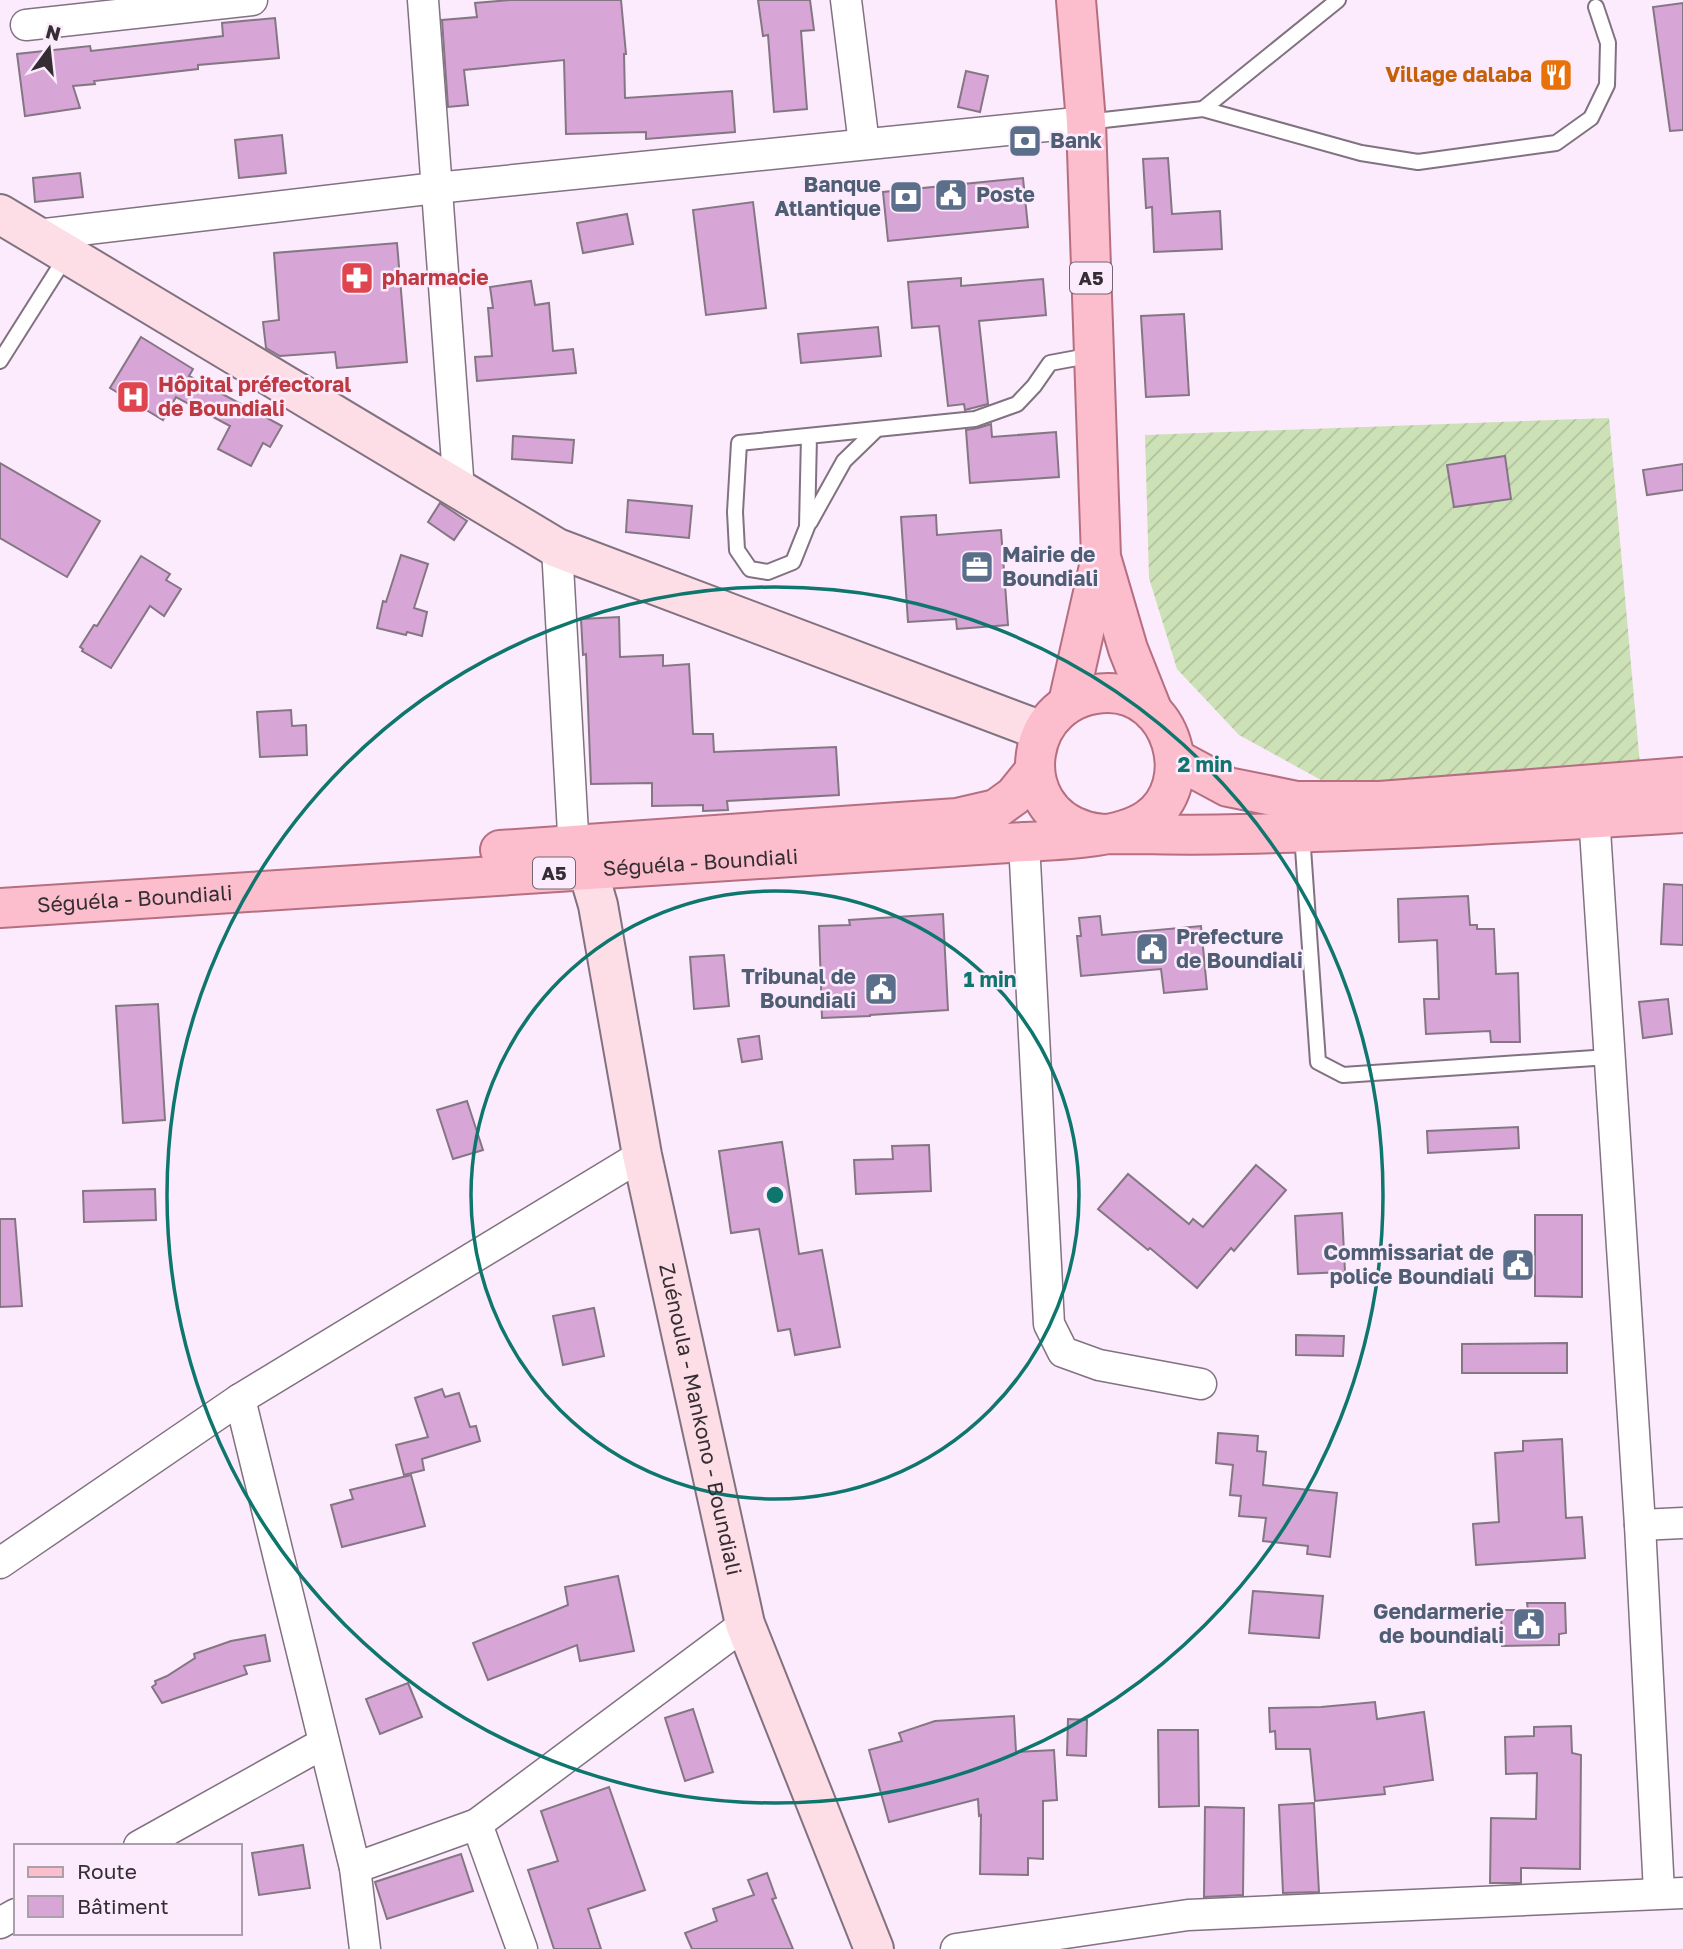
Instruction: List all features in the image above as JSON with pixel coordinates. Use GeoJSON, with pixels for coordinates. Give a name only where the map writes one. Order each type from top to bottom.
{"type":"FeatureCollection","features":[{"type":"Feature","properties":{"kind":"main road","name":"A5"},"geometry":{"type":"LineString","coordinates":[[1068,703],[1101,557],[1086,122],[1076,0]]}},
{"type":"Feature","properties":{"kind":"main road","name":"A5"},"geometry":{"type":"LineString","coordinates":[[1101,557],[1128,649],[1153,712]]}},
{"type":"Feature","properties":{"kind":"main road"},"geometry":{"type":"LineString","coordinates":[[1683,776],[1593,802],[1302,833],[1202,835],[1107,834],[1086,831],[1067,822],[1051,808],[1040,790],[1035,770],[1036,750],[1042,731],[1053,715],[1068,703],[1089,695],[1112,693],[1134,699],[1153,712],[1172,741],[1175,759],[1228,787],[1297,801],[1593,802],[1683,813]]}},
{"type":"Feature","properties":{"kind":"main road","name":"Séguéla - Boundiali"},"geometry":{"type":"LineString","coordinates":[[0,882],[1063,840],[1129,829],[1149,818],[1164,801],[1173,781],[1175,759]]}},
{"type":"Feature","properties":{"kind":"main road","name":"Séguéla - Boundiali"},"geometry":{"type":"LineString","coordinates":[[0,908],[583,858],[957,818],[996,809],[1014,796],[1035,770]]}},
{"type":"Feature","properties":{"kind":"street"},"geometry":{"type":"LineString","coordinates":[[26,25],[252,0]]}},
{"type":"Feature","properties":{"kind":"street"},"geometry":{"type":"LineString","coordinates":[[424,0],[459,490]]}},
{"type":"Feature","properties":{"kind":"street"},"geometry":{"type":"LineString","coordinates":[[846,0],[864,144]]}},
{"type":"Feature","properties":{"kind":"street"},"geometry":{"type":"LineString","coordinates":[[52,245],[436,188],[1086,122]]}},
{"type":"Feature","properties":{"kind":"street"},"geometry":{"type":"LineString","coordinates":[[0,214],[557,548],[1042,731]]}},
{"type":"Feature","properties":{"kind":"street"},"geometry":{"type":"LineString","coordinates":[[557,548],[573,833],[583,858]]}},
{"type":"Feature","properties":{"kind":"street"},"geometry":{"type":"LineString","coordinates":[[956,1949],[1188,1915],[1671,1893],[1640,1525],[1593,802]]}},
{"type":"Feature","properties":{"kind":"street"},"geometry":{"type":"LineString","coordinates":[[1024,842],[1049,1325],[1063,1352],[1099,1365],[1201,1384]]}},
{"type":"Feature","properties":{"kind":"street","name":"Zuénoula - Mankono - Boundiali"},"geometry":{"type":"LineString","coordinates":[[583,858],[598,905],[642,1155],[745,1624],[874,1949]]}},
{"type":"Feature","properties":{"kind":"street"},"geometry":{"type":"LineString","coordinates":[[0,1563],[240,1399],[642,1155]]}},
{"type":"Feature","properties":{"kind":"street"},"geometry":{"type":"LineString","coordinates":[[240,1399],[355,1868],[365,1949]]}},
{"type":"Feature","properties":{"kind":"street"},"geometry":{"type":"LineString","coordinates":[[1640,1525],[1683,1523]]}},
{"type":"Feature","properties":{"kind":"street"},"geometry":{"type":"LineString","coordinates":[[355,1868],[477,1824],[745,1624]]}},
{"type":"Feature","properties":{"kind":"street"},"geometry":{"type":"LineString","coordinates":[[143,1844],[324,1743]]}},
{"type":"Feature","properties":{"kind":"street"},"geometry":{"type":"LineString","coordinates":[[477,1824],[522,1949]]}},
{"type":"Feature","properties":{"kind":"lane"},"geometry":{"type":"LineString","coordinates":[[1203,109],[1338,0]]}},
{"type":"Feature","properties":{"kind":"lane"},"geometry":{"type":"LineString","coordinates":[[1086,122],[1203,109],[1361,153],[1418,162],[1556,143],[1591,118],[1607,85],[1608,43],[1596,7]]}},
{"type":"Feature","properties":{"kind":"lane"},"geometry":{"type":"LineString","coordinates":[[0,361],[52,245]]}},
{"type":"Feature","properties":{"kind":"lane"},"geometry":{"type":"LineString","coordinates":[[876,430],[844,461],[807,527],[793,562],[768,572],[750,569],[737,550],[735,512],[739,443],[975,419],[1017,404],[1050,363],[1094,355]]}},
{"type":"Feature","properties":{"kind":"lane"},"geometry":{"type":"LineString","coordinates":[[807,527],[809,436]]}},
{"type":"Feature","properties":{"kind":"lane"},"geometry":{"type":"LineString","coordinates":[[1302,833],[1318,1062],[1343,1075],[1609,1057]]}},
{"type":"Feature","properties":{"kind":"green space"},"geometry":{"type":"Polygon","coordinates":[[[1609,418],[1641,776],[1405,795],[1321,780],[1239,735],[1177,669],[1149,578],[1145,435],[1609,418]]]}},
{"type":"Feature","properties":{"kind":"building"},"geometry":{"type":"Polygon","coordinates":[[[510,0],[621,0],[626,54],[625,98],[732,91],[735,132],[646,139],[646,132],[566,134],[564,60],[464,70],[468,105],[448,107],[442,20],[477,17],[475,3],[510,0]]]}},
{"type":"Feature","properties":{"kind":"building"},"geometry":{"type":"Polygon","coordinates":[[[758,0],[810,0],[814,30],[801,31],[807,109],[774,112],[768,35],[763,36],[758,0]]]}},
{"type":"Feature","properties":{"kind":"building"},"geometry":{"type":"Polygon","coordinates":[[[1683,3],[1683,130],[1670,131],[1653,7],[1683,3]]]}},
{"type":"Feature","properties":{"kind":"building"},"geometry":{"type":"Polygon","coordinates":[[[275,18],[279,58],[198,65],[198,69],[94,81],[95,84],[73,86],[80,108],[25,116],[17,54],[90,46],[91,51],[223,36],[222,23],[275,18]]]}},
{"type":"Feature","properties":{"kind":"building"},"geometry":{"type":"Polygon","coordinates":[[[966,71],[988,76],[980,112],[958,107],[966,71]]]}},
{"type":"Feature","properties":{"kind":"building"},"geometry":{"type":"Polygon","coordinates":[[[282,135],[286,173],[239,178],[235,140],[282,135]]]}},
{"type":"Feature","properties":{"kind":"building"},"geometry":{"type":"Polygon","coordinates":[[[1168,158],[1172,214],[1220,211],[1222,249],[1154,252],[1152,207],[1146,208],[1143,159],[1168,158]]]}},
{"type":"Feature","properties":{"kind":"building"},"geometry":{"type":"Polygon","coordinates":[[[80,173],[83,197],[35,202],[33,178],[80,173]]]}},
{"type":"Feature","properties":{"kind":"building"},"geometry":{"type":"Polygon","coordinates":[[[1023,178],[1028,227],[888,241],[883,192],[1023,178]]]}},
{"type":"Feature","properties":{"kind":"building"},"geometry":{"type":"Polygon","coordinates":[[[753,202],[766,308],[706,315],[693,210],[753,202]]]}},
{"type":"Feature","properties":{"kind":"building"},"geometry":{"type":"Polygon","coordinates":[[[627,214],[633,244],[583,253],[577,223],[627,214]]]}},
{"type":"Feature","properties":{"kind":"building"},"geometry":{"type":"Polygon","coordinates":[[[397,243],[407,362],[337,368],[335,352],[280,356],[266,348],[263,322],[279,320],[274,253],[397,243]]]}},
{"type":"Feature","properties":{"kind":"building"},"geometry":{"type":"Polygon","coordinates":[[[961,278],[961,286],[1043,279],[1046,315],[979,321],[988,404],[965,410],[964,404],[948,406],[939,326],[912,328],[908,282],[961,278]]]}},
{"type":"Feature","properties":{"kind":"building"},"geometry":{"type":"Polygon","coordinates":[[[531,281],[535,305],[549,303],[553,351],[573,349],[576,373],[477,381],[475,357],[492,356],[488,308],[493,308],[490,287],[531,281]]]}},
{"type":"Feature","properties":{"kind":"building"},"geometry":{"type":"Polygon","coordinates":[[[1184,314],[1189,395],[1146,397],[1141,316],[1184,314]]]}},
{"type":"Feature","properties":{"kind":"building"},"geometry":{"type":"Polygon","coordinates":[[[878,327],[881,356],[801,363],[798,334],[878,327]]]}},
{"type":"Feature","properties":{"kind":"building"},"geometry":{"type":"Polygon","coordinates":[[[141,337],[193,369],[189,376],[282,426],[270,447],[263,443],[251,466],[218,449],[230,426],[176,397],[163,420],[110,388],[141,337]]]}},
{"type":"Feature","properties":{"kind":"building"},"geometry":{"type":"Polygon","coordinates":[[[991,424],[992,437],[1056,432],[1059,477],[970,483],[966,430],[991,424]]]}},
{"type":"Feature","properties":{"kind":"building"},"geometry":{"type":"Polygon","coordinates":[[[513,436],[574,440],[572,463],[512,459],[513,436]]]}},
{"type":"Feature","properties":{"kind":"building"},"geometry":{"type":"Polygon","coordinates":[[[1505,456],[1511,499],[1454,507],[1447,465],[1505,456]]]}},
{"type":"Feature","properties":{"kind":"building"},"geometry":{"type":"Polygon","coordinates":[[[0,463],[100,521],[67,577],[0,538],[0,463]]]}},
{"type":"Feature","properties":{"kind":"building"},"geometry":{"type":"Polygon","coordinates":[[[1683,464],[1683,490],[1647,495],[1643,470],[1683,464]]]}},
{"type":"Feature","properties":{"kind":"building"},"geometry":{"type":"Polygon","coordinates":[[[628,500],[692,506],[689,538],[626,532],[628,500]]]}},
{"type":"Feature","properties":{"kind":"building"},"geometry":{"type":"Polygon","coordinates":[[[440,503],[467,521],[454,540],[428,522],[440,503]]]}},
{"type":"Feature","properties":{"kind":"building"},"geometry":{"type":"Polygon","coordinates":[[[936,515],[937,535],[1001,530],[1008,625],[957,629],[956,619],[908,622],[901,517],[936,515]]]}},
{"type":"Feature","properties":{"kind":"building"},"geometry":{"type":"Polygon","coordinates":[[[401,555],[428,564],[414,608],[427,612],[422,636],[377,628],[383,601],[386,602],[401,555]]]}},
{"type":"Feature","properties":{"kind":"building"},"geometry":{"type":"Polygon","coordinates":[[[141,556],[170,574],[166,580],[181,589],[164,616],[150,606],[111,668],[82,651],[80,647],[94,625],[97,626],[141,556]]]}},
{"type":"Feature","properties":{"kind":"building"},"geometry":{"type":"Polygon","coordinates":[[[619,617],[620,657],[663,655],[663,666],[689,664],[693,734],[713,734],[714,752],[836,747],[839,795],[727,801],[728,810],[703,811],[703,805],[652,806],[652,783],[591,784],[586,654],[583,655],[581,619],[619,617]]]}},
{"type":"Feature","properties":{"kind":"building"},"geometry":{"type":"Polygon","coordinates":[[[291,710],[292,726],[306,725],[307,755],[260,757],[257,712],[291,710]]]}},
{"type":"Feature","properties":{"kind":"building"},"geometry":{"type":"Polygon","coordinates":[[[1664,884],[1683,885],[1683,945],[1661,944],[1664,884]]]}},
{"type":"Feature","properties":{"kind":"building"},"geometry":{"type":"Polygon","coordinates":[[[1468,896],[1470,925],[1477,925],[1477,929],[1494,929],[1496,974],[1518,973],[1520,1042],[1491,1042],[1490,1031],[1426,1034],[1424,999],[1439,999],[1437,940],[1399,942],[1398,899],[1468,896]]]}},
{"type":"Feature","properties":{"kind":"building"},"geometry":{"type":"Polygon","coordinates":[[[943,914],[948,1010],[822,1018],[819,926],[850,925],[849,920],[943,914]]]}},
{"type":"Feature","properties":{"kind":"building"},"geometry":{"type":"Polygon","coordinates":[[[1100,916],[1102,935],[1201,926],[1207,989],[1164,993],[1161,969],[1081,976],[1077,936],[1081,936],[1079,918],[1100,916]]]}},
{"type":"Feature","properties":{"kind":"building"},"geometry":{"type":"Polygon","coordinates":[[[724,955],[729,1006],[694,1009],[690,957],[724,955]]]}},
{"type":"Feature","properties":{"kind":"building"},"geometry":{"type":"Polygon","coordinates":[[[1668,999],[1672,1034],[1643,1038],[1639,1002],[1668,999]]]}},
{"type":"Feature","properties":{"kind":"building"},"geometry":{"type":"Polygon","coordinates":[[[158,1004],[165,1120],[123,1123],[116,1006],[158,1004]]]}},
{"type":"Feature","properties":{"kind":"building"},"geometry":{"type":"Polygon","coordinates":[[[759,1036],[762,1059],[742,1062],[738,1039],[759,1036]]]}},
{"type":"Feature","properties":{"kind":"building"},"geometry":{"type":"Polygon","coordinates":[[[467,1101],[483,1150],[453,1159],[437,1110],[467,1101]]]}},
{"type":"Feature","properties":{"kind":"building"},"geometry":{"type":"Polygon","coordinates":[[[1518,1127],[1519,1148],[1428,1153],[1427,1131],[1518,1127]]]}},
{"type":"Feature","properties":{"kind":"building"},"geometry":{"type":"Polygon","coordinates":[[[782,1142],[799,1254],[822,1250],[840,1347],[795,1355],[790,1329],[778,1331],[759,1229],[731,1233],[719,1151],[782,1142]]]}},
{"type":"Feature","properties":{"kind":"building"},"geometry":{"type":"Polygon","coordinates":[[[929,1145],[931,1191],[856,1194],[854,1160],[893,1159],[892,1146],[929,1145]]]}},
{"type":"Feature","properties":{"kind":"building"},"geometry":{"type":"Polygon","coordinates":[[[1256,1165],[1286,1190],[1234,1251],[1231,1248],[1197,1288],[1098,1209],[1128,1174],[1189,1224],[1193,1219],[1203,1227],[1256,1165]]]}},
{"type":"Feature","properties":{"kind":"building"},"geometry":{"type":"Polygon","coordinates":[[[155,1189],[156,1220],[84,1222],[83,1191],[155,1189]]]}},
{"type":"Feature","properties":{"kind":"building"},"geometry":{"type":"Polygon","coordinates":[[[1342,1213],[1345,1272],[1298,1274],[1295,1216],[1342,1213]]]}},
{"type":"Feature","properties":{"kind":"building"},"geometry":{"type":"Polygon","coordinates":[[[1535,1215],[1582,1215],[1582,1297],[1535,1296],[1535,1215]]]}},
{"type":"Feature","properties":{"kind":"building"},"geometry":{"type":"Polygon","coordinates":[[[0,1219],[15,1219],[22,1306],[0,1307],[0,1219]]]}},
{"type":"Feature","properties":{"kind":"building"},"geometry":{"type":"Polygon","coordinates":[[[594,1308],[604,1356],[563,1365],[553,1316],[594,1308]]]}},
{"type":"Feature","properties":{"kind":"building"},"geometry":{"type":"Polygon","coordinates":[[[1296,1335],[1344,1336],[1343,1356],[1296,1355],[1296,1335]]]}},
{"type":"Feature","properties":{"kind":"building"},"geometry":{"type":"Polygon","coordinates":[[[1567,1343],[1567,1373],[1462,1373],[1462,1344],[1567,1343]]]}},
{"type":"Feature","properties":{"kind":"building"},"geometry":{"type":"Polygon","coordinates":[[[442,1389],[445,1397],[459,1393],[470,1427],[476,1426],[480,1441],[422,1459],[424,1470],[404,1475],[396,1445],[428,1437],[415,1398],[442,1389]]]}},
{"type":"Feature","properties":{"kind":"building"},"geometry":{"type":"Polygon","coordinates":[[[1218,1433],[1258,1436],[1257,1451],[1266,1452],[1263,1485],[1337,1493],[1330,1557],[1307,1554],[1308,1546],[1263,1541],[1266,1518],[1239,1516],[1241,1496],[1230,1495],[1233,1465],[1216,1463],[1218,1433]]]}},
{"type":"Feature","properties":{"kind":"building"},"geometry":{"type":"Polygon","coordinates":[[[1562,1439],[1566,1518],[1582,1517],[1585,1558],[1476,1565],[1473,1524],[1499,1522],[1495,1453],[1523,1451],[1523,1441],[1562,1439]]]}},
{"type":"Feature","properties":{"kind":"building"},"geometry":{"type":"Polygon","coordinates":[[[411,1475],[425,1526],[342,1547],[331,1505],[353,1499],[350,1490],[411,1475]]]}},
{"type":"Feature","properties":{"kind":"building"},"geometry":{"type":"Polygon","coordinates":[[[618,1576],[634,1651],[580,1661],[577,1645],[488,1680],[473,1643],[568,1605],[565,1587],[618,1576]]]}},
{"type":"Feature","properties":{"kind":"building"},"geometry":{"type":"Polygon","coordinates":[[[1253,1591],[1323,1596],[1319,1638],[1249,1633],[1253,1591]]]}},
{"type":"Feature","properties":{"kind":"building"},"geometry":{"type":"Polygon","coordinates":[[[1527,1603],[1565,1603],[1566,1633],[1559,1634],[1559,1645],[1502,1646],[1501,1610],[1528,1610],[1527,1603]]]}},
{"type":"Feature","properties":{"kind":"building"},"geometry":{"type":"Polygon","coordinates":[[[265,1635],[270,1661],[244,1666],[247,1674],[162,1703],[152,1687],[156,1684],[155,1681],[195,1658],[194,1654],[231,1641],[265,1635]]]}},
{"type":"Feature","properties":{"kind":"building"},"geometry":{"type":"Polygon","coordinates":[[[408,1683],[422,1717],[380,1734],[366,1699],[408,1683]]]}},
{"type":"Feature","properties":{"kind":"building"},"geometry":{"type":"Polygon","coordinates":[[[1375,1702],[1377,1719],[1424,1712],[1433,1780],[1384,1787],[1385,1794],[1315,1801],[1310,1749],[1276,1749],[1275,1731],[1270,1732],[1269,1708],[1375,1702]]]}},
{"type":"Feature","properties":{"kind":"building"},"geometry":{"type":"Polygon","coordinates":[[[693,1709],[713,1772],[685,1781],[665,1718],[693,1709]]]}},
{"type":"Feature","properties":{"kind":"building"},"geometry":{"type":"Polygon","coordinates":[[[1014,1716],[1016,1752],[1054,1750],[1057,1800],[1043,1801],[1043,1859],[1028,1858],[1028,1875],[980,1874],[981,1815],[979,1816],[978,1799],[889,1822],[869,1750],[902,1741],[899,1733],[935,1721],[1014,1716]]]}},
{"type":"Feature","properties":{"kind":"building"},"geometry":{"type":"Polygon","coordinates":[[[1068,1719],[1087,1720],[1086,1756],[1067,1755],[1068,1719]]]}},
{"type":"Feature","properties":{"kind":"building"},"geometry":{"type":"Polygon","coordinates":[[[1571,1726],[1572,1753],[1581,1755],[1580,1869],[1521,1868],[1521,1883],[1490,1883],[1491,1818],[1536,1819],[1537,1773],[1506,1774],[1505,1737],[1534,1736],[1534,1727],[1571,1726]]]}},
{"type":"Feature","properties":{"kind":"building"},"geometry":{"type":"Polygon","coordinates":[[[1158,1730],[1198,1730],[1199,1806],[1159,1807],[1158,1730]]]}},
{"type":"Feature","properties":{"kind":"building"},"geometry":{"type":"Polygon","coordinates":[[[609,1787],[645,1890],[588,1909],[601,1949],[554,1949],[528,1870],[558,1861],[541,1811],[609,1787]]]}},
{"type":"Feature","properties":{"kind":"building"},"geometry":{"type":"Polygon","coordinates":[[[1314,1803],[1319,1892],[1283,1893],[1279,1805],[1314,1803]]]}},
{"type":"Feature","properties":{"kind":"building"},"geometry":{"type":"Polygon","coordinates":[[[1205,1807],[1244,1808],[1243,1895],[1204,1897],[1205,1807]]]}},
{"type":"Feature","properties":{"kind":"building"},"geometry":{"type":"Polygon","coordinates":[[[303,1845],[310,1888],[259,1895],[252,1853],[303,1845]]]}},
{"type":"Feature","properties":{"kind":"building"},"geometry":{"type":"Polygon","coordinates":[[[461,1854],[473,1891],[387,1919],[375,1882],[461,1854]]]}},
{"type":"Feature","properties":{"kind":"building"},"geometry":{"type":"Polygon","coordinates":[[[767,1873],[776,1898],[772,1899],[793,1949],[692,1949],[685,1933],[717,1921],[713,1909],[754,1895],[748,1880],[767,1873]]]}},
{"type":"Feature","properties":{"kind":"place","name":"Village dalaba"},"geometry":{"type":"Point","coordinates":[1556,75]}},
{"type":"Feature","properties":{"kind":"place","name":"Bank"},"geometry":{"type":"Point","coordinates":[1025,141]}},
{"type":"Feature","properties":{"kind":"place","name":"Poste"},"geometry":{"type":"Point","coordinates":[951,195]}},
{"type":"Feature","properties":{"kind":"place","name":"Banque Atlantique"},"geometry":{"type":"Point","coordinates":[906,197]}},
{"type":"Feature","properties":{"kind":"place","name":"pharmacie"},"geometry":{"type":"Point","coordinates":[357,278]}},
{"type":"Feature","properties":{"kind":"place","name":"Hôpital préfectoral de Boundiali"},"geometry":{"type":"Point","coordinates":[133,397]}},
{"type":"Feature","properties":{"kind":"place","name":"Mairie de Boundiali"},"geometry":{"type":"Point","coordinates":[977,567]}},
{"type":"Feature","properties":{"kind":"place","name":"Prefecture de Boundiali"},"geometry":{"type":"Point","coordinates":[1152,949]}},
{"type":"Feature","properties":{"kind":"place","name":"Tribunal de Boundiali"},"geometry":{"type":"Point","coordinates":[881,989]}},
{"type":"Feature","properties":{"kind":"place","name":"Commissariat de police Boundiali"},"geometry":{"type":"Point","coordinates":[1518,1265]}},
{"type":"Feature","properties":{"kind":"place","name":"Gendarmerie de boundiali"},"geometry":{"type":"Point","coordinates":[1529,1624]}}]}
